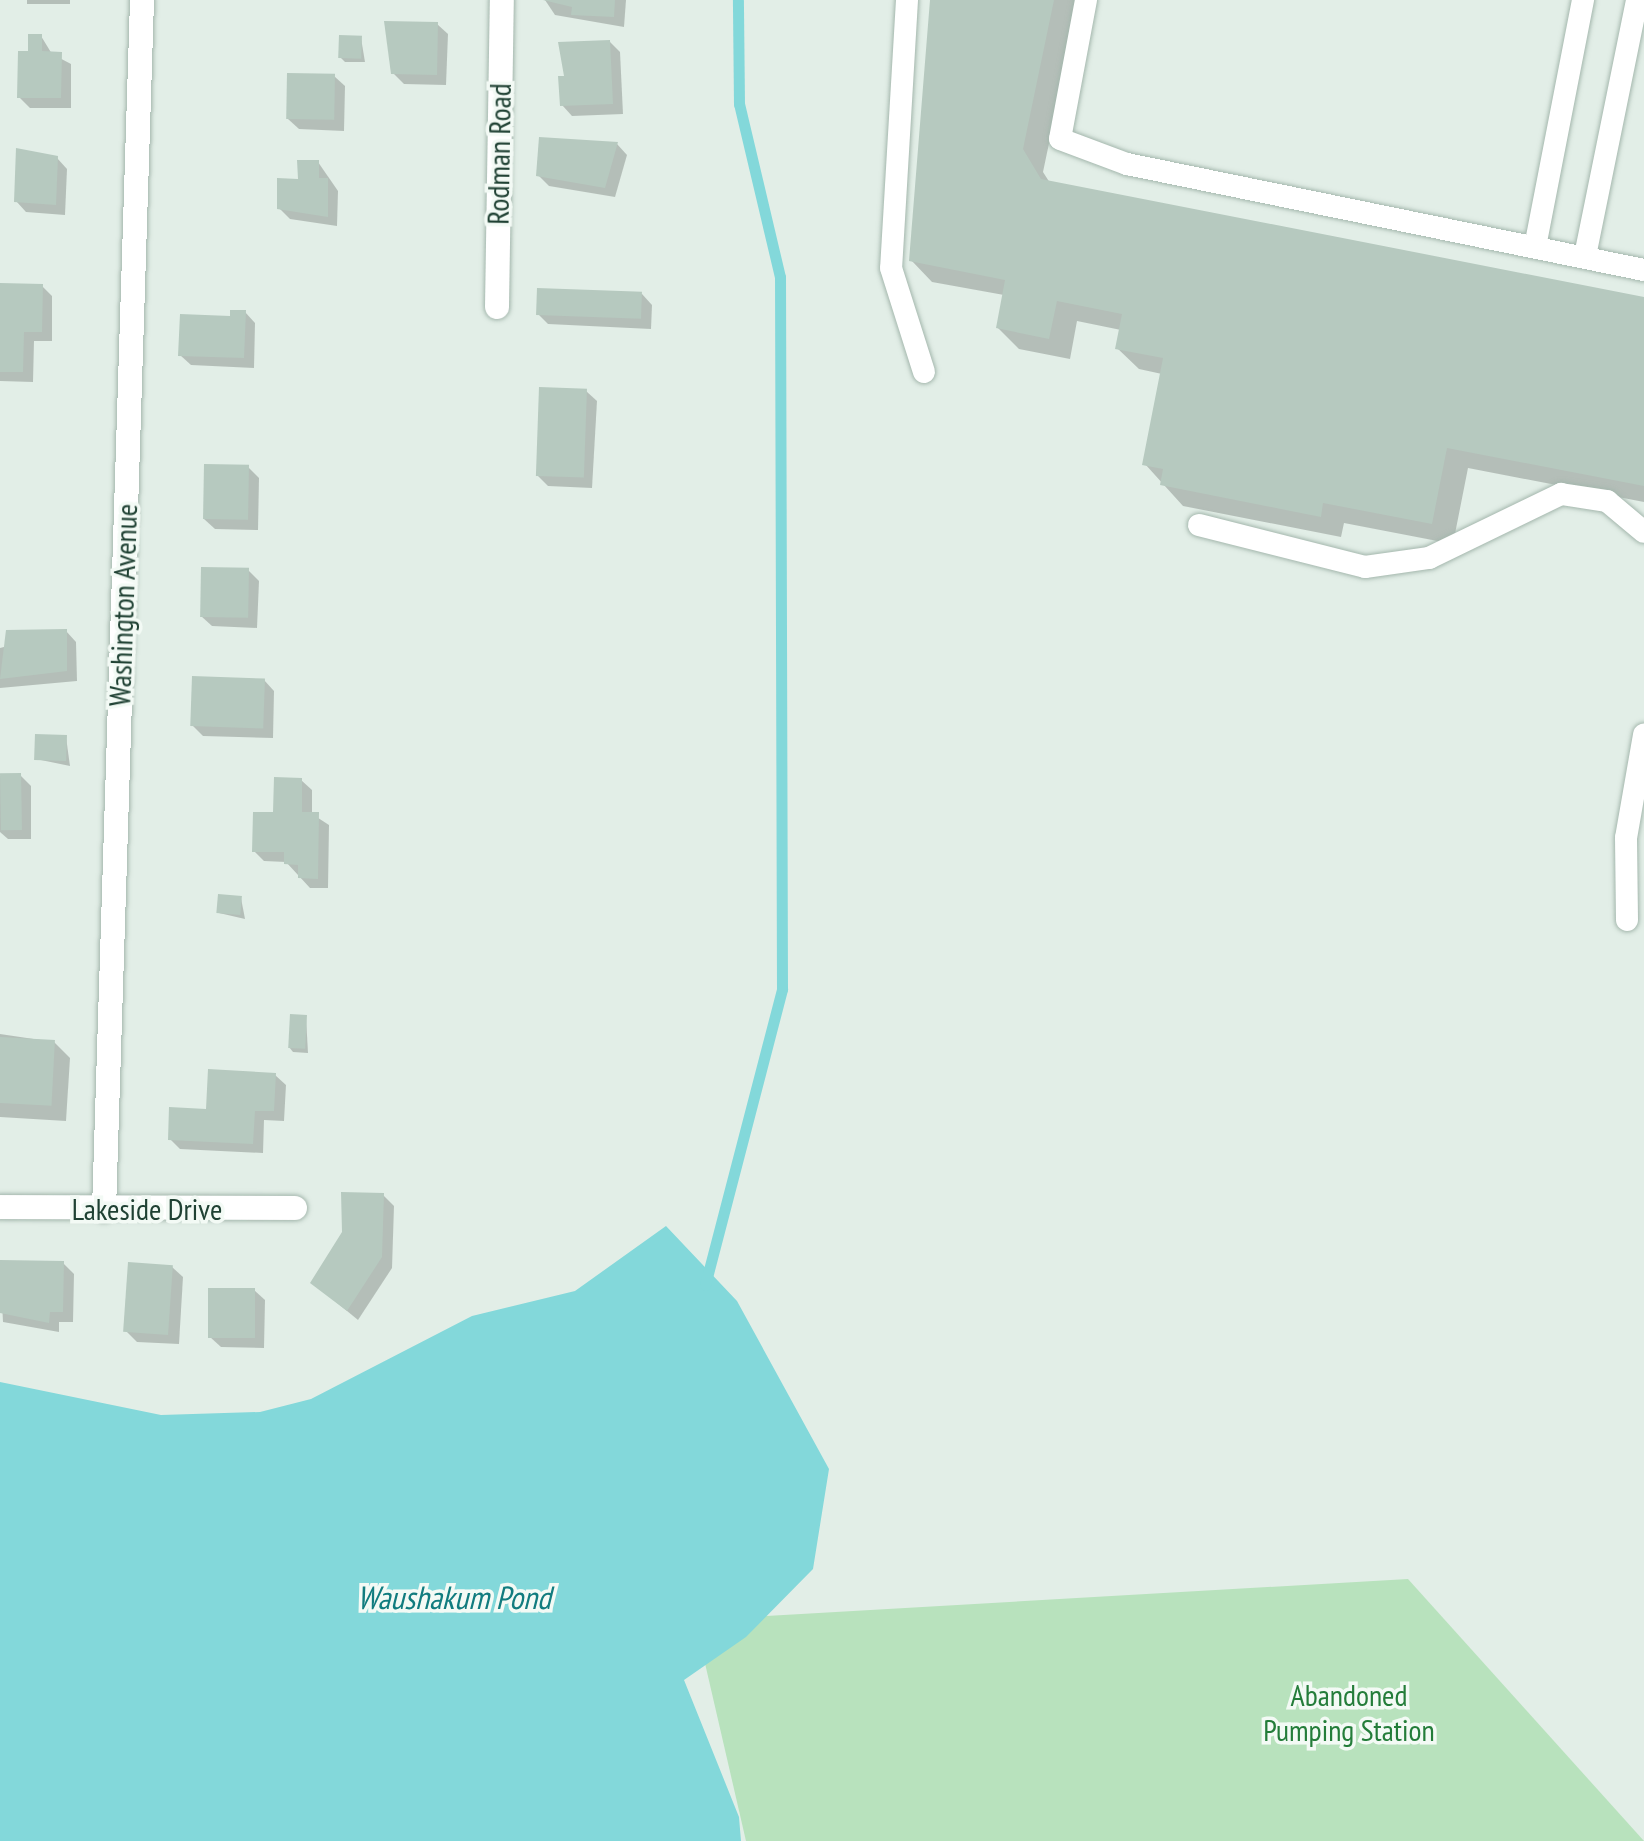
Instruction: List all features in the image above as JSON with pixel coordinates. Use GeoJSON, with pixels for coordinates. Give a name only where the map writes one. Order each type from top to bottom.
{"type":"FeatureCollection","features":[{"type":"Feature","properties":{"kind":"street","name":"Washington Avenue"},"geometry":{"type":"LineString","coordinates":[[104,1210],[142,0]]}},
{"type":"Feature","properties":{"kind":"street","name":"Rodman Road"},"geometry":{"type":"LineString","coordinates":[[497,307],[502,0]]}},
{"type":"Feature","properties":{"kind":"street","name":"Lakeside Drive"},"geometry":{"type":"LineString","coordinates":[[0,1207],[104,1210],[295,1208]]}},
{"type":"Feature","properties":{"kind":"lane"},"geometry":{"type":"LineString","coordinates":[[907,0],[891,268],[924,372]]}},
{"type":"Feature","properties":{"kind":"lane"},"geometry":{"type":"LineString","coordinates":[[1086,0],[1060,139],[1127,164],[1644,270]]}},
{"type":"Feature","properties":{"kind":"lane"},"geometry":{"type":"LineString","coordinates":[[1535,247],[1583,0]]}},
{"type":"Feature","properties":{"kind":"lane"},"geometry":{"type":"LineString","coordinates":[[1585,256],[1637,0]]}},
{"type":"Feature","properties":{"kind":"lane"},"geometry":{"type":"LineString","coordinates":[[1199,525],[1365,567],[1429,558],[1561,494],[1607,501],[1644,532]]}},
{"type":"Feature","properties":{"kind":"lane"},"geometry":{"type":"LineString","coordinates":[[1627,920],[1626,838],[1644,735]]}},
{"type":"Feature","properties":{"kind":"green space","name":"Abandoned Pumping Station"},"geometry":{"type":"Polygon","coordinates":[[[1408,1579],[1644,1841],[746,1841],[695,1620],[1408,1579]]]}},
{"type":"Feature","properties":{"kind":"water","name":"Waushakum Pond"},"geometry":{"type":"Polygon","coordinates":[[[666,1226],[737,1301],[829,1469],[813,1569],[746,1637],[684,1680],[739,1817],[741,1841],[0,1841],[0,1382],[161,1415],[260,1412],[311,1399],[472,1316],[575,1291],[666,1226]]]}},
{"type":"Feature","properties":{"kind":"building"},"geometry":{"type":"Polygon","coordinates":[[[543,0],[615,0],[614,17],[571,15],[572,7],[543,0]]]}},
{"type":"Feature","properties":{"kind":"building"},"geometry":{"type":"Polygon","coordinates":[[[930,0],[1054,0],[1023,149],[1041,179],[1644,297],[1644,486],[1447,448],[1432,524],[1323,503],[1321,517],[1160,485],[1163,469],[1142,465],[1163,358],[1115,349],[1122,314],[1057,301],[1049,339],[996,328],[1005,280],[909,261],[930,0]]]}},
{"type":"Feature","properties":{"kind":"building"},"geometry":{"type":"Polygon","coordinates":[[[384,21],[438,22],[437,75],[391,74],[384,21]]]}},
{"type":"Feature","properties":{"kind":"building"},"geometry":{"type":"Polygon","coordinates":[[[28,34],[42,34],[42,51],[62,52],[61,98],[17,98],[18,51],[28,51],[28,34]]]}},
{"type":"Feature","properties":{"kind":"building"},"geometry":{"type":"Polygon","coordinates":[[[339,35],[362,36],[361,59],[338,58],[339,35]]]}},
{"type":"Feature","properties":{"kind":"building"},"geometry":{"type":"Polygon","coordinates":[[[610,40],[613,104],[560,106],[558,76],[564,76],[558,42],[610,40]]]}},
{"type":"Feature","properties":{"kind":"building"},"geometry":{"type":"Polygon","coordinates":[[[287,73],[335,74],[334,120],[286,119],[287,73]]]}},
{"type":"Feature","properties":{"kind":"building"},"geometry":{"type":"Polygon","coordinates":[[[539,137],[618,142],[605,188],[536,176],[539,137]]]}},
{"type":"Feature","properties":{"kind":"building"},"geometry":{"type":"Polygon","coordinates":[[[16,148],[58,156],[56,205],[14,202],[16,148]]]}},
{"type":"Feature","properties":{"kind":"building"},"geometry":{"type":"Polygon","coordinates":[[[297,160],[319,160],[319,178],[328,178],[328,217],[277,209],[277,178],[298,179],[297,160]]]}},
{"type":"Feature","properties":{"kind":"building"},"geometry":{"type":"Polygon","coordinates":[[[0,283],[43,284],[42,332],[24,332],[23,372],[0,372],[0,283]]]}},
{"type":"Feature","properties":{"kind":"building"},"geometry":{"type":"Polygon","coordinates":[[[537,288],[642,292],[641,319],[536,315],[537,288]]]}},
{"type":"Feature","properties":{"kind":"building"},"geometry":{"type":"Polygon","coordinates":[[[230,310],[246,310],[244,358],[178,356],[180,314],[230,316],[230,310]]]}},
{"type":"Feature","properties":{"kind":"building"},"geometry":{"type":"Polygon","coordinates":[[[539,387],[587,389],[584,478],[536,476],[539,387]]]}},
{"type":"Feature","properties":{"kind":"building"},"geometry":{"type":"Polygon","coordinates":[[[204,464],[249,465],[248,520],[203,519],[204,464]]]}},
{"type":"Feature","properties":{"kind":"building"},"geometry":{"type":"Polygon","coordinates":[[[201,567],[249,568],[248,618],[200,617],[201,567]]]}},
{"type":"Feature","properties":{"kind":"building"},"geometry":{"type":"Polygon","coordinates":[[[67,629],[67,671],[0,679],[6,630],[67,629]]]}},
{"type":"Feature","properties":{"kind":"building"},"geometry":{"type":"Polygon","coordinates":[[[192,676],[265,679],[263,729],[190,726],[192,676]]]}},
{"type":"Feature","properties":{"kind":"building"},"geometry":{"type":"Polygon","coordinates":[[[35,734],[67,735],[66,761],[34,760],[35,734]]]}},
{"type":"Feature","properties":{"kind":"building"},"geometry":{"type":"Polygon","coordinates":[[[0,773],[21,773],[22,830],[1,830],[0,773]]]}},
{"type":"Feature","properties":{"kind":"building"},"geometry":{"type":"Polygon","coordinates":[[[274,777],[302,778],[302,812],[319,812],[318,879],[298,878],[298,865],[284,864],[284,852],[252,852],[253,812],[273,812],[274,777]]]}},
{"type":"Feature","properties":{"kind":"building"},"geometry":{"type":"Polygon","coordinates":[[[218,894],[242,896],[240,915],[216,913],[218,894]]]}},
{"type":"Feature","properties":{"kind":"building"},"geometry":{"type":"Polygon","coordinates":[[[290,1014],[307,1015],[305,1049],[288,1048],[290,1014]]]}},
{"type":"Feature","properties":{"kind":"building"},"geometry":{"type":"Polygon","coordinates":[[[0,1037],[55,1040],[51,1106],[0,1103],[0,1037]]]}},
{"type":"Feature","properties":{"kind":"building"},"geometry":{"type":"Polygon","coordinates":[[[208,1069],[276,1073],[274,1111],[255,1111],[253,1144],[168,1140],[169,1107],[206,1109],[208,1069]]]}},
{"type":"Feature","properties":{"kind":"building"},"geometry":{"type":"Polygon","coordinates":[[[341,1192],[384,1193],[382,1257],[347,1311],[310,1283],[342,1232],[341,1192]]]}},
{"type":"Feature","properties":{"kind":"building"},"geometry":{"type":"Polygon","coordinates":[[[0,1260],[64,1261],[63,1312],[50,1312],[49,1323],[0,1313],[0,1260]]]}},
{"type":"Feature","properties":{"kind":"building"},"geometry":{"type":"Polygon","coordinates":[[[128,1262],[173,1265],[168,1335],[123,1332],[128,1262]]]}},
{"type":"Feature","properties":{"kind":"building"},"geometry":{"type":"Polygon","coordinates":[[[208,1288],[255,1288],[255,1338],[208,1338],[208,1288]]]}},
{"type":"Feature","properties":{"kind":"waterway"},"geometry":{"type":"LineString","coordinates":[[705,1285],[782,989],[780,277],[739,104],[738,0]]}}]}
